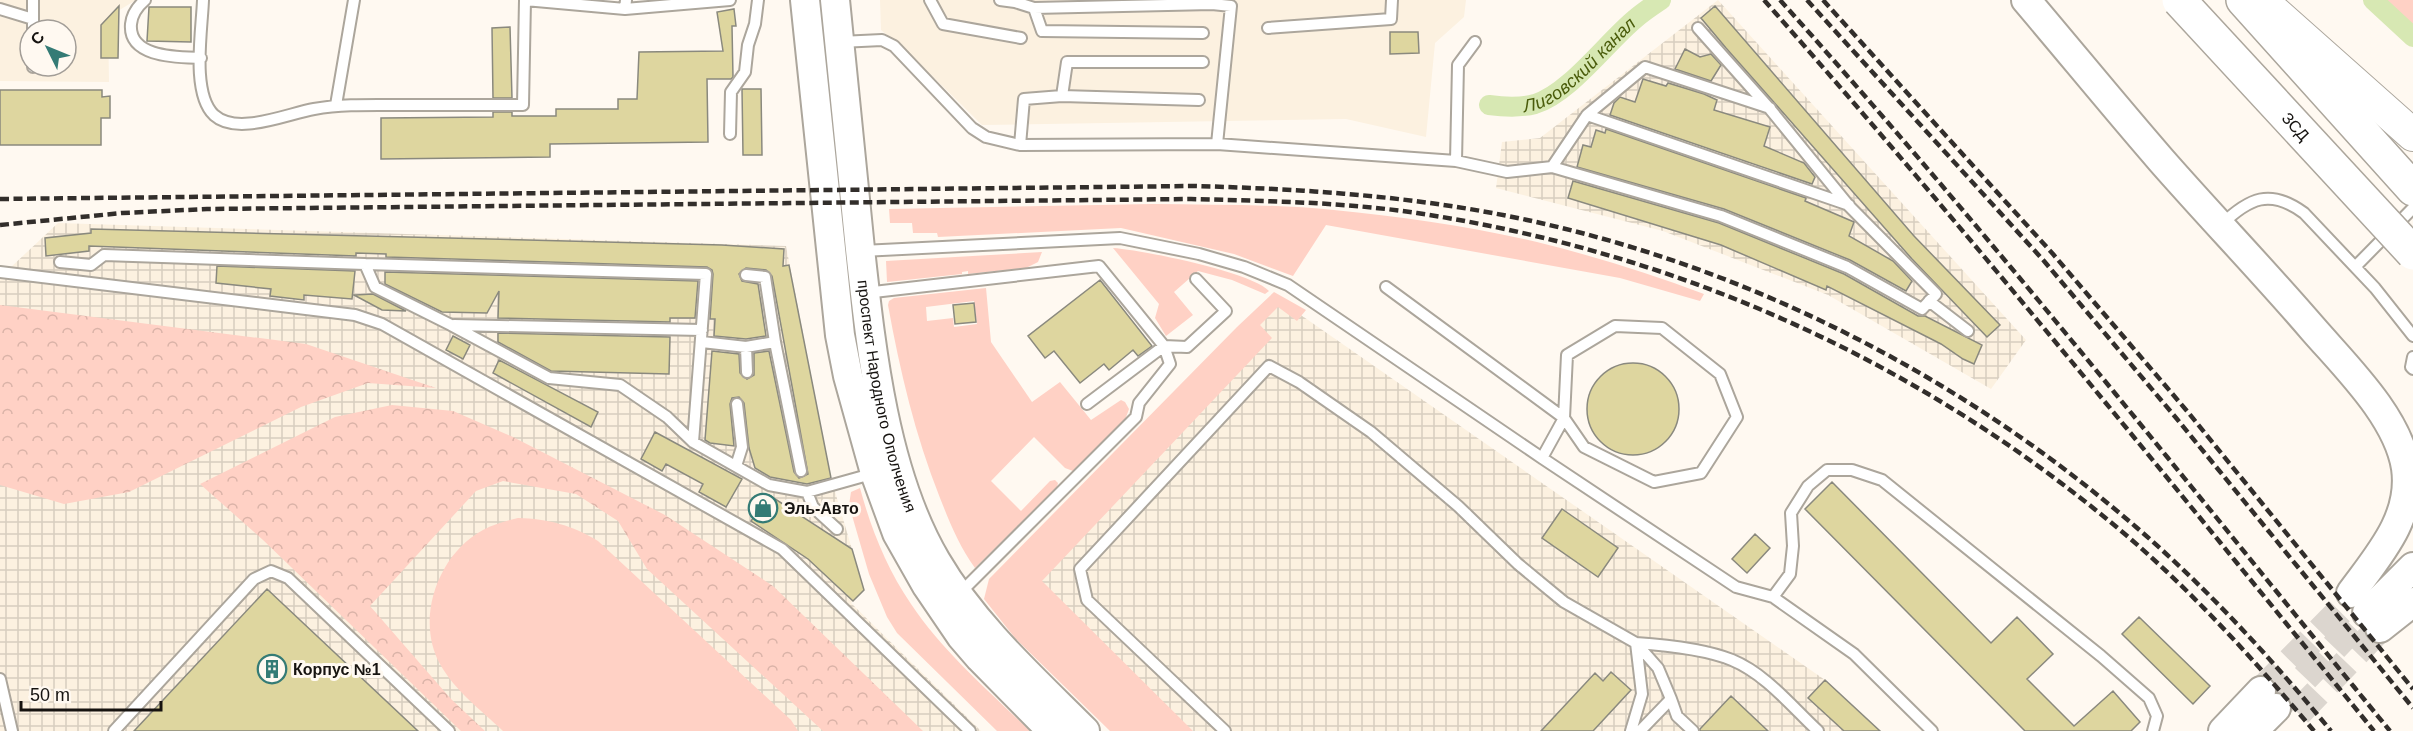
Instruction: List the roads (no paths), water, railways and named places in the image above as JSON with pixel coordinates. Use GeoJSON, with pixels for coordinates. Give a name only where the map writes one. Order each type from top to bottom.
{"type":"FeatureCollection","features":[{"type":"Feature","properties":{"kind":"highway","name":"ЗСД"},"geometry":{"type":"LineString","coordinates":[[2179,0],[2413,253]]}},
{"type":"Feature","properties":{"kind":"highway"},"geometry":{"type":"LineString","coordinates":[[2243,0],[2413,189]]}},
{"type":"Feature","properties":{"kind":"main road","name":"проспект Народного Ополчения"},"geometry":{"type":"LineString","coordinates":[[805,0],[824,43],[861,251],[876,369],[902,482],[915,517],[935,560],[959,594],[1012,659],[1085,731]]}},
{"type":"Feature","properties":{"kind":"main road","name":"проспект Народного Ополчения"},"geometry":{"type":"LineString","coordinates":[[835,0],[824,43],[840,335],[848,376],[875,472],[897,533],[941,608],[980,658],[1052,731]]}},
{"type":"Feature","properties":{"kind":"main road"},"geometry":{"type":"LineString","coordinates":[[2026,0],[2161,160],[2368,392],[2382,412],[2406,467],[2405,503],[2363,608]]}},
{"type":"Feature","properties":{"kind":"main road"},"geometry":{"type":"LineString","coordinates":[[2261,0],[2413,135]]}},
{"type":"Feature","properties":{"kind":"main road"},"geometry":{"type":"LineString","coordinates":[[2363,608],[2413,541]]}},
{"type":"Feature","properties":{"kind":"main road"},"geometry":{"type":"LineString","coordinates":[[2363,608],[2413,567]]}},
{"type":"Feature","properties":{"kind":"main road"},"geometry":{"type":"LineString","coordinates":[[2363,608],[2413,602]]}},
{"type":"Feature","properties":{"kind":"main road"},"geometry":{"type":"LineString","coordinates":[[2223,731],[2276,713]]}},
{"type":"Feature","properties":{"kind":"main road"},"geometry":{"type":"LineString","coordinates":[[2253,731],[2276,713]]}},
{"type":"Feature","properties":{"kind":"lane"},"geometry":{"type":"LineString","coordinates":[[33,0],[33,18]]}},
{"type":"Feature","properties":{"kind":"lane"},"geometry":{"type":"LineString","coordinates":[[146,0],[138,7],[131,20],[131,33],[137,43],[163,56],[201,58]]}},
{"type":"Feature","properties":{"kind":"lane"},"geometry":{"type":"LineString","coordinates":[[203,0],[200,81],[203,99],[214,115],[228,123],[246,125],[296,112],[336,105],[523,105],[525,0],[626,4],[730,0]]}},
{"type":"Feature","properties":{"kind":"lane"},"geometry":{"type":"LineString","coordinates":[[336,105],[354,0]]}},
{"type":"Feature","properties":{"kind":"lane"},"geometry":{"type":"LineString","coordinates":[[729,134],[731,92],[746,72],[748,45],[755,24],[758,0]]}},
{"type":"Feature","properties":{"kind":"lane"},"geometry":{"type":"LineString","coordinates":[[930,0],[943,24],[1021,38]]}},
{"type":"Feature","properties":{"kind":"lane"},"geometry":{"type":"LineString","coordinates":[[1000,0],[1015,1],[1034,9],[1212,4],[1231,6],[1217,144]]}},
{"type":"Feature","properties":{"kind":"lane"},"geometry":{"type":"LineString","coordinates":[[1268,28],[1391,19],[1392,0]]}},
{"type":"Feature","properties":{"kind":"lane"},"geometry":{"type":"LineString","coordinates":[[0,9],[19,18]]}},
{"type":"Feature","properties":{"kind":"lane"},"geometry":{"type":"LineString","coordinates":[[1034,9],[1042,31],[1203,33]]}},
{"type":"Feature","properties":{"kind":"lane"},"geometry":{"type":"LineString","coordinates":[[824,43],[882,40],[894,46],[972,128],[986,137],[1020,145],[1217,144],[1456,161],[1507,172],[1552,166],[1720,216],[1847,267],[1922,309],[1936,294],[1849,206],[1770,109],[1698,28]]}},
{"type":"Feature","properties":{"kind":"lane"},"geometry":{"type":"LineString","coordinates":[[1456,161],[1458,65],[1475,42]]}},
{"type":"Feature","properties":{"kind":"lane"},"geometry":{"type":"LineString","coordinates":[[1062,96],[1067,62],[1203,62]]}},
{"type":"Feature","properties":{"kind":"lane"},"geometry":{"type":"LineString","coordinates":[[1552,166],[1587,115],[1645,67],[1770,109]]}},
{"type":"Feature","properties":{"kind":"lane"},"geometry":{"type":"LineString","coordinates":[[1020,145],[1024,99],[1062,96],[1199,100]]}},
{"type":"Feature","properties":{"kind":"lane"},"geometry":{"type":"LineString","coordinates":[[1587,115],[1849,206]]}},
{"type":"Feature","properties":{"kind":"lane"},"geometry":{"type":"LineString","coordinates":[[2221,225],[2252,202],[2265,198],[2279,199],[2304,213],[2375,288],[2413,336]]}},
{"type":"Feature","properties":{"kind":"lane"},"geometry":{"type":"LineString","coordinates":[[2355,267],[2413,208]]}},
{"type":"Feature","properties":{"kind":"lane"},"geometry":{"type":"LineString","coordinates":[[861,251],[1120,238],[1198,254],[1244,267],[1288,285],[1736,587],[1773,597],[1854,654],[1932,731]]}},
{"type":"Feature","properties":{"kind":"lane"},"geometry":{"type":"LineString","coordinates":[[60,262],[91,265],[104,255],[706,274],[693,442]]}},
{"type":"Feature","properties":{"kind":"lane"},"geometry":{"type":"LineString","coordinates":[[365,264],[375,287],[549,378],[620,385],[667,417],[693,442],[769,485],[807,492],[875,472]]}},
{"type":"Feature","properties":{"kind":"lane"},"geometry":{"type":"LineString","coordinates":[[865,293],[1099,267],[1164,345],[1170,364],[1139,403],[1136,417],[959,594]]}},
{"type":"Feature","properties":{"kind":"lane"},"geometry":{"type":"LineString","coordinates":[[0,272],[356,315],[382,324],[782,549],[970,731]]}},
{"type":"Feature","properties":{"kind":"lane"},"geometry":{"type":"LineString","coordinates":[[746,275],[765,277],[775,342],[801,471]]}},
{"type":"Feature","properties":{"kind":"lane"},"geometry":{"type":"LineString","coordinates":[[1087,404],[1164,345],[1187,347],[1226,311],[1196,279]]}},
{"type":"Feature","properties":{"kind":"lane"},"geometry":{"type":"LineString","coordinates":[[1386,287],[1563,418],[1584,447],[1654,482],[1701,473],[1737,417],[1720,375],[1662,328],[1615,326],[1567,355],[1563,418],[1542,458]]}},
{"type":"Feature","properties":{"kind":"lane"},"geometry":{"type":"LineString","coordinates":[[1929,301],[1968,331]]}},
{"type":"Feature","properties":{"kind":"lane"},"geometry":{"type":"LineString","coordinates":[[451,325],[702,330]]}},
{"type":"Feature","properties":{"kind":"lane"},"geometry":{"type":"LineString","coordinates":[[702,342],[746,346],[775,342]]}},
{"type":"Feature","properties":{"kind":"lane"},"geometry":{"type":"LineString","coordinates":[[746,346],[747,372]]}},
{"type":"Feature","properties":{"kind":"lane"},"geometry":{"type":"LineString","coordinates":[[2413,357],[2411,367],[2413,369]]}},
{"type":"Feature","properties":{"kind":"lane"},"geometry":{"type":"LineString","coordinates":[[1225,731],[1087,600],[1080,569],[1269,366],[1299,382],[1371,432],[1458,506],[1518,564],[1564,602],[1636,642],[1658,668],[1677,716],[1693,731]]}},
{"type":"Feature","properties":{"kind":"lane"},"geometry":{"type":"LineString","coordinates":[[736,466],[742,447],[737,404]]}},
{"type":"Feature","properties":{"kind":"lane"},"geometry":{"type":"LineString","coordinates":[[1773,597],[1790,574],[1793,546],[1791,513],[1808,486],[1827,470],[1852,470],[1881,480],[2101,656],[2149,698],[2157,716],[2153,731]]}},
{"type":"Feature","properties":{"kind":"lane"},"geometry":{"type":"LineString","coordinates":[[807,492],[813,507],[837,529]]}},
{"type":"Feature","properties":{"kind":"lane"},"geometry":{"type":"LineString","coordinates":[[114,731],[254,579],[271,571],[288,578],[449,731]]}},
{"type":"Feature","properties":{"kind":"lane"},"geometry":{"type":"LineString","coordinates":[[1631,731],[1642,694],[1636,642]]}},
{"type":"Feature","properties":{"kind":"lane"},"geometry":{"type":"LineString","coordinates":[[1636,642],[1676,646],[1732,660],[1759,676],[1818,731]]}},
{"type":"Feature","properties":{"kind":"lane"},"geometry":{"type":"LineString","coordinates":[[0,679],[12,731]]}},
{"type":"Feature","properties":{"kind":"lane"},"geometry":{"type":"LineString","coordinates":[[1640,731],[1671,699]]}},
{"type":"Feature","properties":{"kind":"waterway","name":"Лиговский канал"},"geometry":{"type":"LineString","coordinates":[[1489,105],[1524,106],[1548,98],[1574,79],[1644,11],[1661,0]]}},
{"type":"Feature","properties":{"kind":"waterway","name":"Лиговский канал"},"geometry":{"type":"LineString","coordinates":[[2373,0],[2413,37]]}},
{"type":"Feature","properties":{"kind":"tunnel"},"geometry":{"type":"LineString","coordinates":[[2261,691],[2354,597]]}},
{"type":"Feature","properties":{"kind":"tunnel"},"geometry":{"type":"LineString","coordinates":[[2276,708],[2367,613]]}},
{"type":"Feature","properties":{"kind":"tunnel"},"geometry":{"type":"LineString","coordinates":[[2298,713],[2380,628]]}},
{"type":"Feature","properties":{"kind":"railway"},"geometry":{"type":"LineString","coordinates":[[1764,0],[1996,271],[2374,731]]}},
{"type":"Feature","properties":{"kind":"railway"},"geometry":{"type":"LineString","coordinates":[[1780,0],[2013,270],[2390,731]]}},
{"type":"Feature","properties":{"kind":"railway"},"geometry":{"type":"LineString","coordinates":[[1807,0],[2044,261],[2177,419],[2413,708]]}},
{"type":"Feature","properties":{"kind":"railway"},"geometry":{"type":"LineString","coordinates":[[1823,0],[2053,254],[2187,411],[2413,689]]}},
{"type":"Feature","properties":{"kind":"railway"},"geometry":{"type":"LineString","coordinates":[[0,199],[1193,186],[1281,189],[1370,196],[1458,207],[1545,224],[1626,245],[1705,272],[1783,303],[1932,380],[2003,425],[2071,474],[2136,527],[2188,574],[2238,624],[2331,731]]}},
{"type":"Feature","properties":{"kind":"railway"},"geometry":{"type":"LineString","coordinates":[[0,225],[122,213],[207,209],[1191,199],[1361,206],[1417,213],[1515,231],[1610,256],[1704,287],[1794,324],[1882,368],[1966,417],[2048,473],[2152,558],[2224,629],[2314,731]]}},
{"type":"Feature","properties":{"kind":"place","name":"Эль-Авто"},"geometry":{"type":"Point","coordinates":[763,508]}},
{"type":"Feature","properties":{"kind":"place","name":"Корпус №1"},"geometry":{"type":"Point","coordinates":[272,669]}}]}
